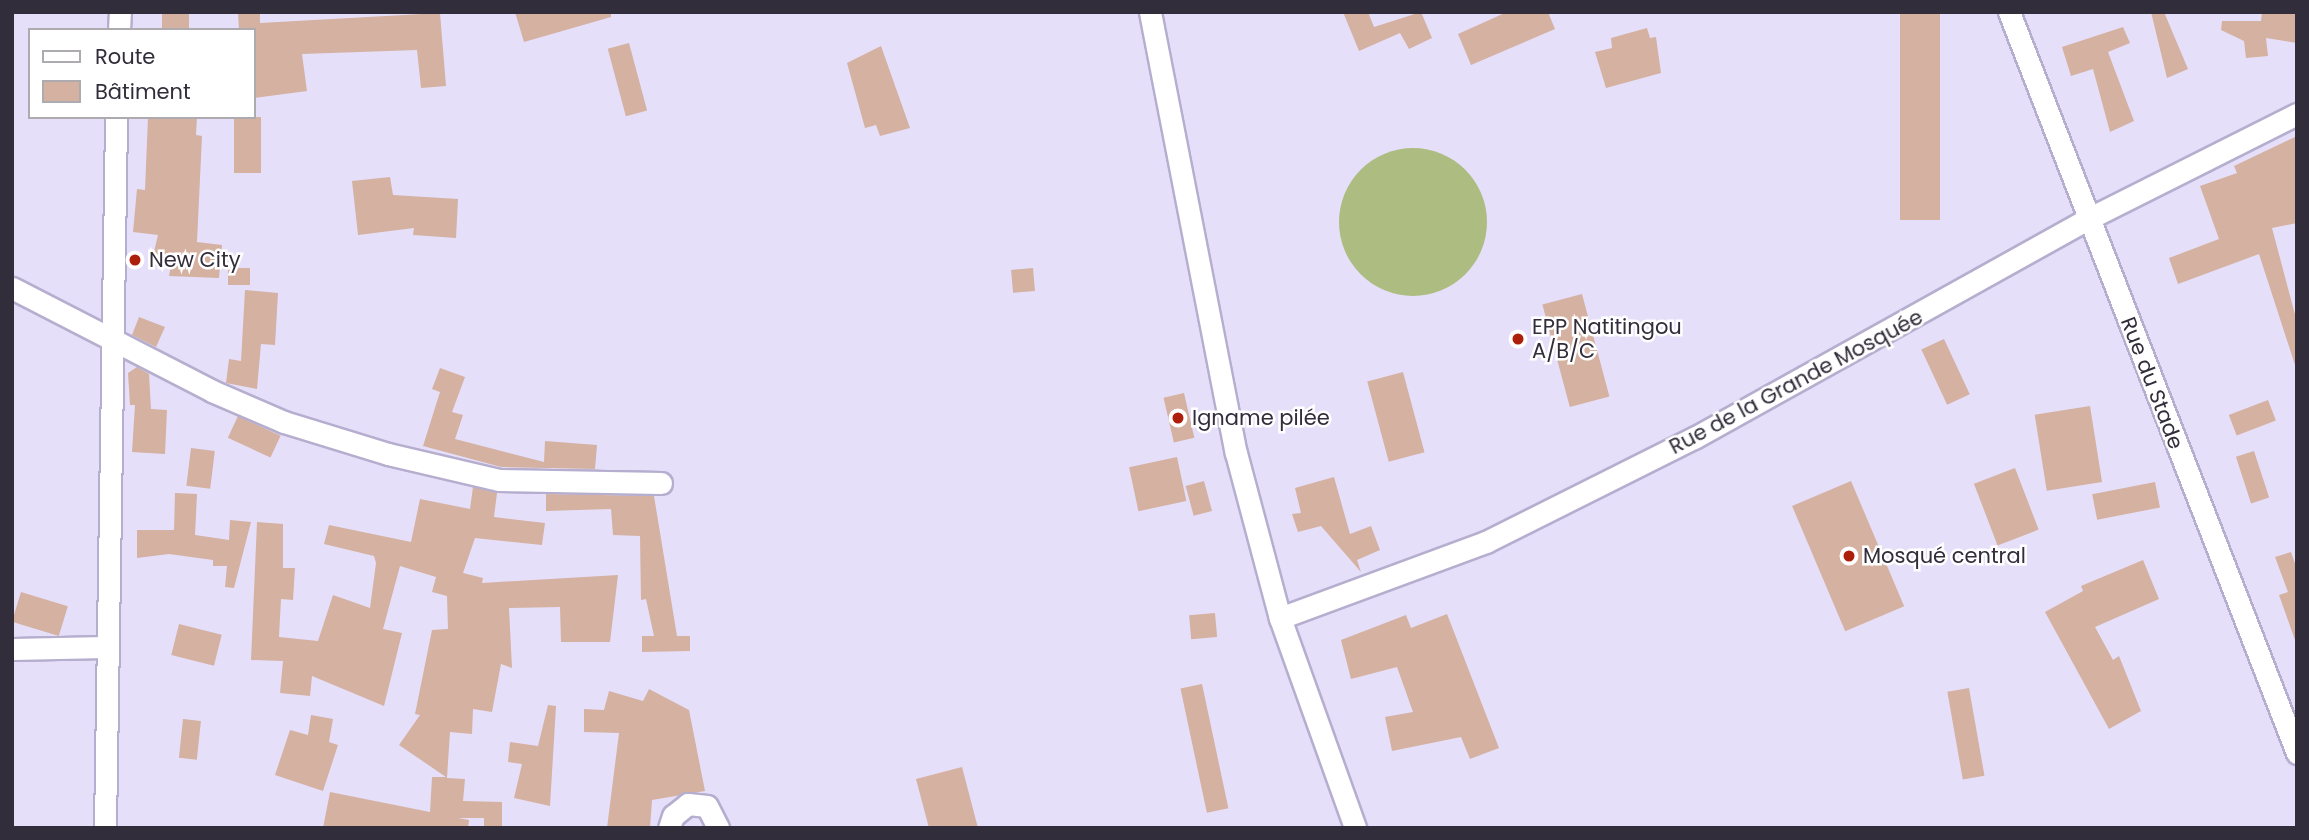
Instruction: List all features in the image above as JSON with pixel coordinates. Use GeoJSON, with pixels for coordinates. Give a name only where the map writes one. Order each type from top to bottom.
{"type":"FeatureCollection","features":[{"type":"Feature","properties":{"kind":"street"},"geometry":{"type":"LineString","coordinates":[[1150,12],[1236,453],[1280,618],[1355,828]]}},
{"type":"Feature","properties":{"kind":"street","name":"Rue du Stade"},"geometry":{"type":"LineString","coordinates":[[2009,12],[2297,753]]}},
{"type":"Feature","properties":{"kind":"street","name":"Rue de la Grande Mosquée"},"geometry":{"type":"LineString","coordinates":[[1280,618],[1486,542],[1912,321],[2088,219],[2297,114]]}},
{"type":"Feature","properties":{"kind":"street"},"geometry":{"type":"LineString","coordinates":[[105,828],[108,337],[116,119]]}},
{"type":"Feature","properties":{"kind":"street"},"geometry":{"type":"LineString","coordinates":[[12,288],[284,422],[454,472],[525,482],[661,484]]}},
{"type":"Feature","properties":{"kind":"street"},"geometry":{"type":"LineString","coordinates":[[12,649],[106,647]]}},
{"type":"Feature","properties":{"kind":"street"},"geometry":{"type":"LineString","coordinates":[[670,828],[673,816],[688,804],[707,806],[718,828]]}},
{"type":"Feature","properties":{"kind":"green space"},"geometry":{"type":"Polygon","coordinates":[[[1413,148],[1441,154],[1465,170],[1481,194],[1487,222],[1481,250],[1465,274],[1441,290],[1413,296],[1385,290],[1361,274],[1345,250],[1339,222],[1345,194],[1361,170],[1385,154],[1413,148]]]}},
{"type":"Feature","properties":{"kind":"building"},"geometry":{"type":"Polygon","coordinates":[[[162,12],[189,12],[189,28],[162,28],[162,12]]]}},
{"type":"Feature","properties":{"kind":"building"},"geometry":{"type":"Polygon","coordinates":[[[238,12],[260,12],[260,23],[440,13],[446,86],[421,88],[417,50],[302,54],[307,91],[256,98],[256,28],[239,28],[238,12]]]}},
{"type":"Feature","properties":{"kind":"building"},"geometry":{"type":"Polygon","coordinates":[[[515,12],[611,12],[611,17],[524,42],[515,12]]]}},
{"type":"Feature","properties":{"kind":"building"},"geometry":{"type":"Polygon","coordinates":[[[1343,12],[1368,12],[1374,27],[1421,12],[1432,38],[1409,49],[1400,33],[1359,51],[1343,12]]]}},
{"type":"Feature","properties":{"kind":"building"},"geometry":{"type":"Polygon","coordinates":[[[1507,12],[1548,12],[1555,29],[1471,65],[1458,34],[1507,12]]]}},
{"type":"Feature","properties":{"kind":"building"},"geometry":{"type":"Polygon","coordinates":[[[1900,12],[1940,12],[1940,220],[1900,220],[1900,12]]]}},
{"type":"Feature","properties":{"kind":"building"},"geometry":{"type":"Polygon","coordinates":[[[2151,12],[2164,12],[2188,69],[2167,78],[2151,12]]]}},
{"type":"Feature","properties":{"kind":"building"},"geometry":{"type":"Polygon","coordinates":[[[2262,12],[2297,12],[2297,43],[2266,38],[2268,56],[2246,58],[2244,41],[2221,30],[2222,21],[2261,21],[2262,12]]]}},
{"type":"Feature","properties":{"kind":"building"},"geometry":{"type":"Polygon","coordinates":[[[2123,27],[2130,43],[2108,52],[2134,121],[2110,132],[2093,69],[2071,76],[2062,47],[2123,27]]]}},
{"type":"Feature","properties":{"kind":"building"},"geometry":{"type":"Polygon","coordinates":[[[1647,28],[1650,38],[1656,37],[1661,73],[1606,88],[1595,52],[1612,48],[1611,38],[1647,28]]]}},
{"type":"Feature","properties":{"kind":"building"},"geometry":{"type":"Polygon","coordinates":[[[629,43],[647,111],[626,116],[608,49],[629,43]]]}},
{"type":"Feature","properties":{"kind":"building"},"geometry":{"type":"Polygon","coordinates":[[[881,46],[910,128],[880,136],[876,125],[865,128],[847,63],[881,46]]]}},
{"type":"Feature","properties":{"kind":"building"},"geometry":{"type":"Polygon","coordinates":[[[261,117],[261,173],[234,173],[234,119],[261,117]]]}},
{"type":"Feature","properties":{"kind":"building"},"geometry":{"type":"Polygon","coordinates":[[[148,119],[197,119],[196,135],[202,136],[197,242],[222,245],[219,278],[169,276],[172,260],[153,256],[158,235],[133,232],[137,189],[145,190],[148,119]]]}},
{"type":"Feature","properties":{"kind":"building"},"geometry":{"type":"Polygon","coordinates":[[[2297,136],[2297,223],[2272,228],[2297,322],[2295,365],[2259,254],[2178,284],[2169,258],[2219,239],[2200,186],[2237,173],[2234,166],[2297,136]]]}},
{"type":"Feature","properties":{"kind":"building"},"geometry":{"type":"Polygon","coordinates":[[[390,177],[393,195],[458,199],[456,238],[413,235],[414,228],[358,235],[352,181],[390,177]]]}},
{"type":"Feature","properties":{"kind":"building"},"geometry":{"type":"Polygon","coordinates":[[[228,268],[250,268],[250,285],[228,285],[228,268]]]}},
{"type":"Feature","properties":{"kind":"building"},"geometry":{"type":"Polygon","coordinates":[[[1033,268],[1035,291],[1013,293],[1011,270],[1033,268]]]}},
{"type":"Feature","properties":{"kind":"building"},"geometry":{"type":"Polygon","coordinates":[[[245,290],[278,293],[275,345],[261,344],[257,389],[226,383],[229,359],[241,361],[245,290]]]}},
{"type":"Feature","properties":{"kind":"building"},"geometry":{"type":"Polygon","coordinates":[[[1582,294],[1609,396],[1570,407],[1542,305],[1582,294]]]}},
{"type":"Feature","properties":{"kind":"building"},"geometry":{"type":"Polygon","coordinates":[[[139,317],[165,327],[156,347],[132,335],[139,317]]]}},
{"type":"Feature","properties":{"kind":"building"},"geometry":{"type":"Polygon","coordinates":[[[1944,339],[1970,394],[1947,405],[1921,350],[1944,339]]]}},
{"type":"Feature","properties":{"kind":"building"},"geometry":{"type":"Polygon","coordinates":[[[137,367],[149,374],[151,409],[167,410],[165,454],[132,452],[135,405],[130,405],[128,373],[137,367]]]}},
{"type":"Feature","properties":{"kind":"building"},"geometry":{"type":"Polygon","coordinates":[[[440,368],[465,377],[452,412],[463,415],[455,439],[544,462],[545,441],[597,445],[595,469],[501,467],[423,446],[440,392],[432,389],[440,368]]]}},
{"type":"Feature","properties":{"kind":"building"},"geometry":{"type":"Polygon","coordinates":[[[1403,372],[1424,452],[1389,462],[1367,382],[1403,372]]]}},
{"type":"Feature","properties":{"kind":"building"},"geometry":{"type":"Polygon","coordinates":[[[1184,393],[1194,438],[1174,443],[1164,398],[1184,393]]]}},
{"type":"Feature","properties":{"kind":"building"},"geometry":{"type":"Polygon","coordinates":[[[2268,400],[2276,421],[2237,436],[2229,415],[2268,400]]]}},
{"type":"Feature","properties":{"kind":"building"},"geometry":{"type":"Polygon","coordinates":[[[2090,406],[2102,482],[2047,491],[2035,415],[2090,406]]]}},
{"type":"Feature","properties":{"kind":"building"},"geometry":{"type":"Polygon","coordinates":[[[238,416],[281,436],[270,458],[228,438],[238,416]]]}},
{"type":"Feature","properties":{"kind":"building"},"geometry":{"type":"Polygon","coordinates":[[[191,448],[215,451],[210,489],[186,486],[191,448]]]}},
{"type":"Feature","properties":{"kind":"building"},"geometry":{"type":"Polygon","coordinates":[[[2254,451],[2269,498],[2251,503],[2236,457],[2254,451]]]}},
{"type":"Feature","properties":{"kind":"building"},"geometry":{"type":"Polygon","coordinates":[[[1177,457],[1186,501],[1138,511],[1129,467],[1177,457]]]}},
{"type":"Feature","properties":{"kind":"building"},"geometry":{"type":"Polygon","coordinates":[[[2015,468],[2039,530],[1998,545],[1974,484],[2015,468]]]}},
{"type":"Feature","properties":{"kind":"building"},"geometry":{"type":"Polygon","coordinates":[[[1334,477],[1350,534],[1371,526],[1380,550],[1357,560],[1361,572],[1321,526],[1298,532],[1292,514],[1301,513],[1295,488],[1334,477]]]}},
{"type":"Feature","properties":{"kind":"building"},"geometry":{"type":"Polygon","coordinates":[[[1204,481],[1212,511],[1194,516],[1186,486],[1204,481]]]}},
{"type":"Feature","properties":{"kind":"building","name":"Mosqué central"},"geometry":{"type":"Polygon","coordinates":[[[1851,481],[1904,606],[1845,631],[1792,506],[1851,481]]]}},
{"type":"Feature","properties":{"kind":"building"},"geometry":{"type":"Polygon","coordinates":[[[2155,482],[2160,508],[2097,520],[2092,494],[2155,482]]]}},
{"type":"Feature","properties":{"kind":"building"},"geometry":{"type":"Polygon","coordinates":[[[473,487],[497,493],[494,517],[545,523],[542,545],[475,538],[463,573],[483,578],[482,583],[618,575],[610,642],[561,642],[560,607],[509,608],[512,668],[501,664],[492,712],[473,709],[472,734],[450,732],[447,778],[465,779],[463,801],[502,802],[502,828],[484,828],[484,818],[458,818],[469,820],[468,828],[323,828],[330,792],[430,812],[432,777],[446,777],[399,745],[420,715],[415,714],[432,630],[448,629],[447,596],[432,592],[436,577],[400,566],[383,629],[402,633],[384,706],[312,676],[310,696],[280,693],[283,661],[251,660],[257,522],[283,524],[283,568],[295,568],[293,600],[281,599],[279,637],[318,641],[333,595],[370,608],[376,563],[374,556],[324,544],[329,525],[411,542],[420,499],[470,509],[473,487]]]}},
{"type":"Feature","properties":{"kind":"building"},"geometry":{"type":"Polygon","coordinates":[[[175,493],[197,494],[195,535],[229,540],[230,520],[251,522],[234,588],[225,587],[227,566],[213,566],[213,560],[169,554],[137,558],[137,530],[174,530],[175,493]]]}},
{"type":"Feature","properties":{"kind":"building"},"geometry":{"type":"Polygon","coordinates":[[[546,494],[654,496],[677,636],[690,636],[690,651],[642,652],[642,636],[654,636],[646,599],[641,600],[640,536],[613,535],[611,509],[546,511],[546,494]]]}},
{"type":"Feature","properties":{"kind":"building"},"geometry":{"type":"Polygon","coordinates":[[[2291,552],[2297,569],[2295,640],[2279,595],[2288,592],[2275,557],[2291,552]]]}},
{"type":"Feature","properties":{"kind":"building"},"geometry":{"type":"Polygon","coordinates":[[[2143,560],[2159,599],[2095,627],[2113,660],[2119,656],[2141,711],[2109,729],[2045,612],[2083,591],[2081,586],[2143,560]]]}},
{"type":"Feature","properties":{"kind":"building"},"geometry":{"type":"Polygon","coordinates":[[[21,592],[68,606],[59,636],[12,622],[21,592]]]}},
{"type":"Feature","properties":{"kind":"building"},"geometry":{"type":"Polygon","coordinates":[[[1215,613],[1217,637],[1191,639],[1189,615],[1215,613]]]}},
{"type":"Feature","properties":{"kind":"building"},"geometry":{"type":"Polygon","coordinates":[[[1447,614],[1499,748],[1470,759],[1461,737],[1392,751],[1385,717],[1413,712],[1397,667],[1351,679],[1341,640],[1406,615],[1411,628],[1447,614]]]}},
{"type":"Feature","properties":{"kind":"building"},"geometry":{"type":"Polygon","coordinates":[[[179,624],[222,635],[214,666],[171,655],[179,624]]]}},
{"type":"Feature","properties":{"kind":"building"},"geometry":{"type":"Polygon","coordinates":[[[1202,684],[1228,808],[1207,813],[1180,689],[1202,684]]]}},
{"type":"Feature","properties":{"kind":"building"},"geometry":{"type":"Polygon","coordinates":[[[1969,688],[1984,776],[1963,779],[1947,692],[1969,688]]]}},
{"type":"Feature","properties":{"kind":"building"},"geometry":{"type":"Polygon","coordinates":[[[649,689],[689,710],[705,791],[652,800],[650,828],[607,828],[619,733],[584,732],[584,709],[604,710],[609,691],[643,701],[649,689]]]}},
{"type":"Feature","properties":{"kind":"building"},"geometry":{"type":"Polygon","coordinates":[[[548,705],[556,706],[550,806],[514,798],[522,764],[508,762],[510,742],[538,746],[548,705]]]}},
{"type":"Feature","properties":{"kind":"building"},"geometry":{"type":"Polygon","coordinates":[[[311,715],[333,719],[329,742],[338,745],[323,791],[275,775],[290,730],[308,735],[311,715]]]}},
{"type":"Feature","properties":{"kind":"building"},"geometry":{"type":"Polygon","coordinates":[[[183,719],[201,721],[197,760],[179,758],[183,719]]]}},
{"type":"Feature","properties":{"kind":"building"},"geometry":{"type":"Polygon","coordinates":[[[962,767],[978,828],[929,828],[916,779],[962,767]]]}},
{"type":"Feature","properties":{"kind":"place","name":"New City"},"geometry":{"type":"Point","coordinates":[135,260]}},
{"type":"Feature","properties":{"kind":"place","name":"EPP Natitingou A/B/C"},"geometry":{"type":"Point","coordinates":[1518,339]}},
{"type":"Feature","properties":{"kind":"place","name":"Igname pilée"},"geometry":{"type":"Point","coordinates":[1178,418]}},
{"type":"Feature","properties":{"kind":"place","name":"Mosqué central"},"geometry":{"type":"Point","coordinates":[1849,556]}}]}
